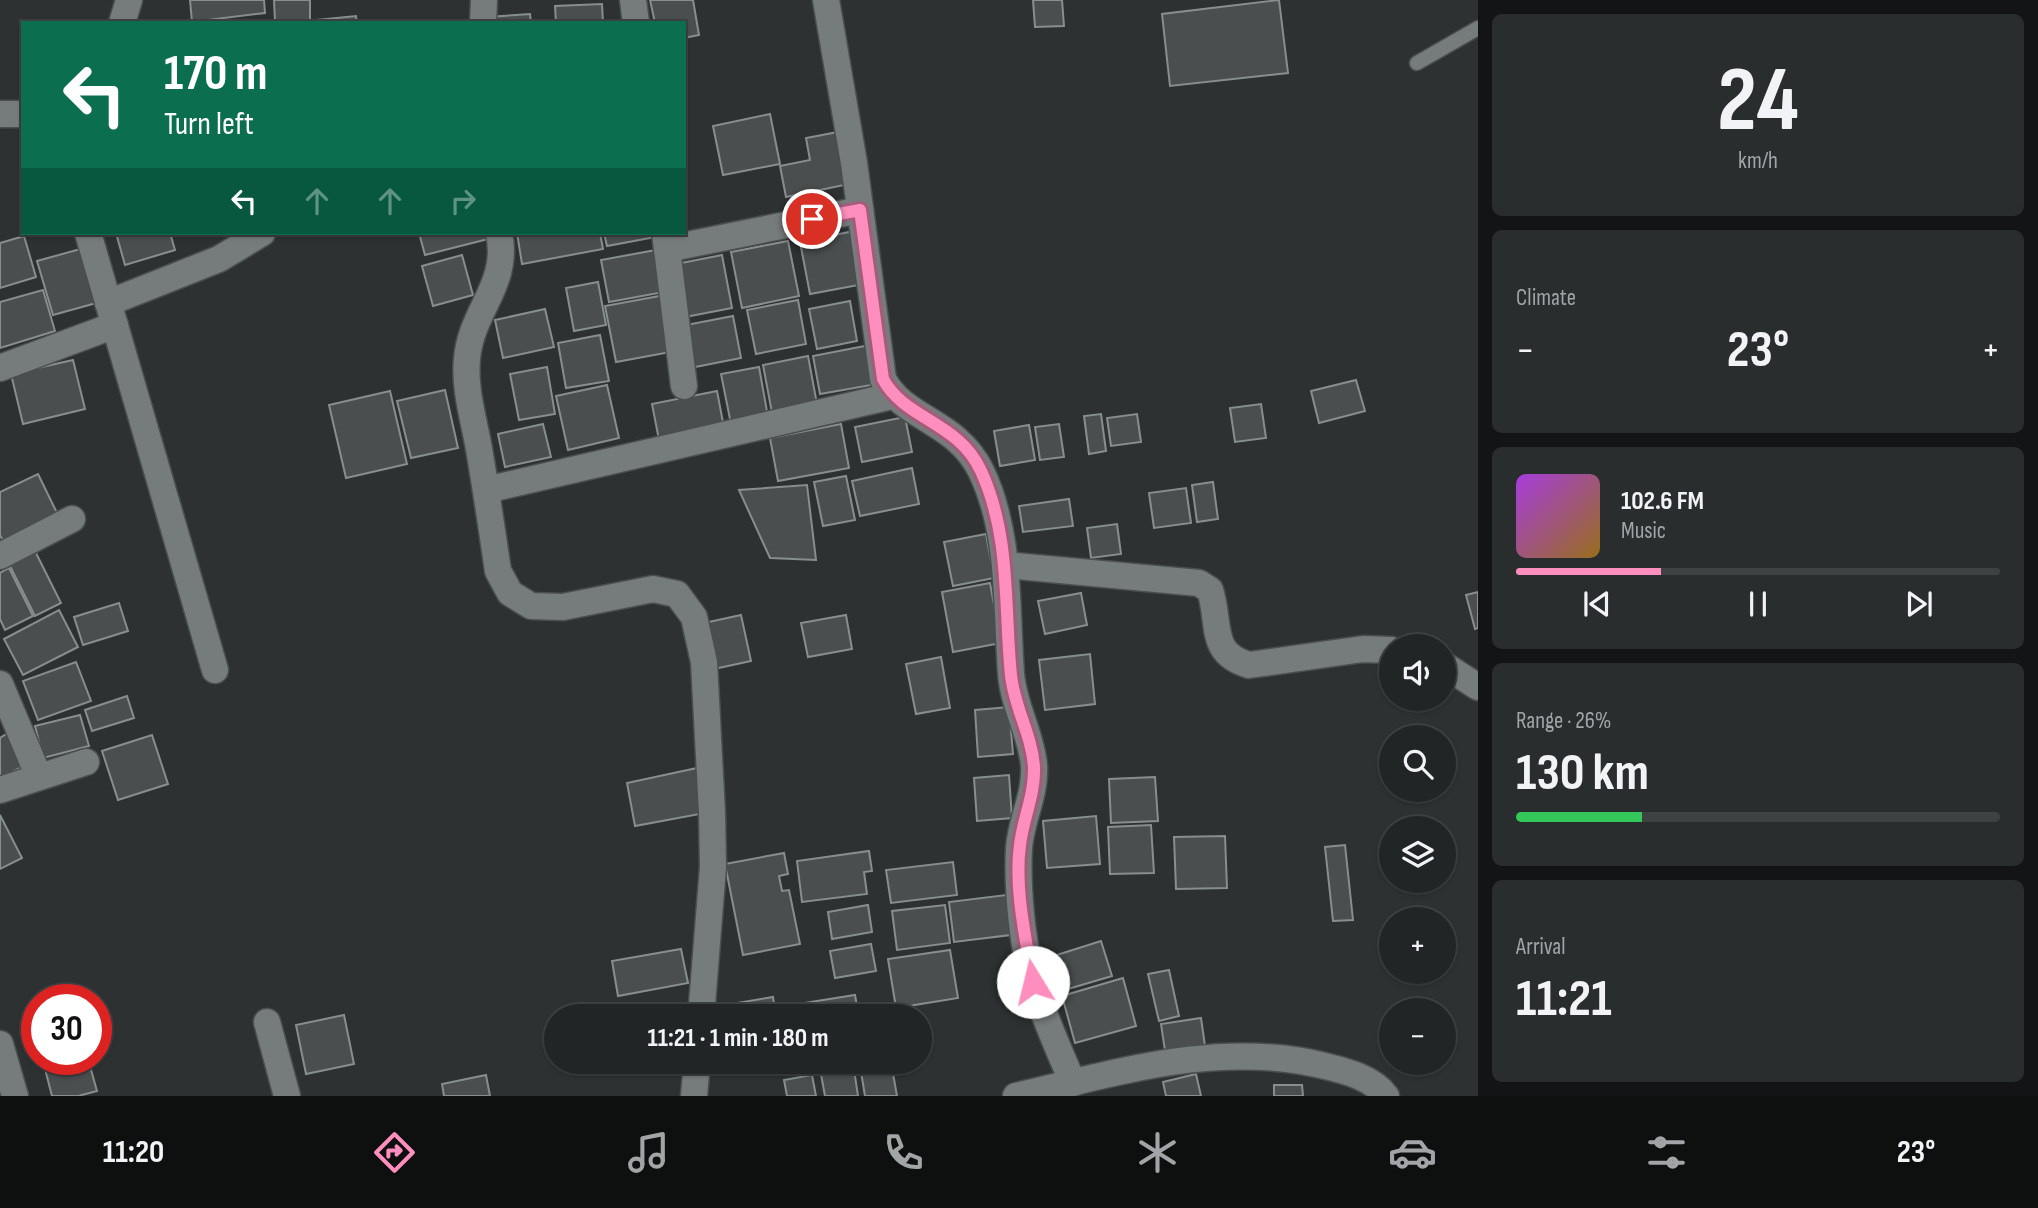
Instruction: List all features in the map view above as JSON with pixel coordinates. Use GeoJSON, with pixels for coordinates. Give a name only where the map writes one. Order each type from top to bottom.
{"type":"FeatureCollection","features":[{"type":"Feature","properties":{"kind":"street"},"geometry":{"type":"LineString","coordinates":[[123,21],[129,0]]}},
{"type":"Feature","properties":{"kind":"street"},"geometry":{"type":"LineString","coordinates":[[482,21],[484,0]]}},
{"type":"Feature","properties":{"kind":"street"},"geometry":{"type":"LineString","coordinates":[[633,0],[636,21]]}},
{"type":"Feature","properties":{"kind":"street"},"geometry":{"type":"LineString","coordinates":[[826,0],[860,210],[883,379],[892,396],[934,421],[965,444],[981,472],[1005,565],[1011,676],[1029,737],[1034,766],[1034,792],[1019,846],[1028,952],[1033,982],[1073,1083]]}},
{"type":"Feature","properties":{"kind":"street"},"geometry":{"type":"LineString","coordinates":[[0,114],[21,114]]}},
{"type":"Feature","properties":{"kind":"street"},"geometry":{"type":"LineString","coordinates":[[684,386],[666,241],[860,210]]}},
{"type":"Feature","properties":{"kind":"street"},"geometry":{"type":"LineString","coordinates":[[89,235],[215,670]]}},
{"type":"Feature","properties":{"kind":"street"},"geometry":{"type":"LineString","coordinates":[[0,368],[219,259],[259,235]]}},
{"type":"Feature","properties":{"kind":"street"},"geometry":{"type":"LineString","coordinates":[[499,235],[503,250],[500,273],[471,330],[466,361],[469,397],[499,571],[510,593],[531,606],[563,607],[653,589],[677,594],[694,617],[704,662],[712,813],[713,867],[702,1004]]}},
{"type":"Feature","properties":{"kind":"street"},"geometry":{"type":"LineString","coordinates":[[485,490],[892,396]]}},
{"type":"Feature","properties":{"kind":"street"},"geometry":{"type":"LineString","coordinates":[[0,556],[72,519]]}},
{"type":"Feature","properties":{"kind":"street"},"geometry":{"type":"LineString","coordinates":[[1005,565],[1199,583],[1210,590],[1222,648],[1231,660],[1249,665],[1363,649],[1379,650]]}},
{"type":"Feature","properties":{"kind":"street"},"geometry":{"type":"LineString","coordinates":[[1456,673],[1478,687]]}},
{"type":"Feature","properties":{"kind":"street"},"geometry":{"type":"LineString","coordinates":[[0,684],[39,777]]}},
{"type":"Feature","properties":{"kind":"street"},"geometry":{"type":"LineString","coordinates":[[0,790],[86,762]]}},
{"type":"Feature","properties":{"kind":"street"},"geometry":{"type":"LineString","coordinates":[[267,1022],[287,1096]]}},
{"type":"Feature","properties":{"kind":"street"},"geometry":{"type":"LineString","coordinates":[[0,1044],[15,1096]]}},
{"type":"Feature","properties":{"kind":"street"},"geometry":{"type":"LineString","coordinates":[[1016,1096],[1211,1055],[1248,1054],[1299,1059],[1345,1071],[1380,1088],[1386,1096]]}},
{"type":"Feature","properties":{"kind":"street"},"geometry":{"type":"LineString","coordinates":[[694,1096],[696,1074]]}},
{"type":"Feature","properties":{"kind":"lane"},"geometry":{"type":"LineString","coordinates":[[1418,63],[1478,27]]}},
{"type":"Feature","properties":{"kind":"building"},"geometry":{"type":"Polygon","coordinates":[[[190,0],[264,0],[265,13],[192,21],[190,0]]]}},
{"type":"Feature","properties":{"kind":"building"},"geometry":{"type":"Polygon","coordinates":[[[274,0],[310,0],[310,20],[275,21],[274,0]]]}},
{"type":"Feature","properties":{"kind":"building"},"geometry":{"type":"Polygon","coordinates":[[[650,0],[693,0],[699,35],[686,38],[686,21],[655,21],[650,0]]]}},
{"type":"Feature","properties":{"kind":"building"},"geometry":{"type":"Polygon","coordinates":[[[1033,0],[1062,0],[1064,26],[1035,27],[1033,0]]]}},
{"type":"Feature","properties":{"kind":"building"},"geometry":{"type":"Polygon","coordinates":[[[1279,0],[1288,73],[1170,86],[1162,14],[1279,0]]]}},
{"type":"Feature","properties":{"kind":"building"},"geometry":{"type":"Polygon","coordinates":[[[602,4],[603,21],[556,21],[555,6],[602,4]]]}},
{"type":"Feature","properties":{"kind":"building"},"geometry":{"type":"Polygon","coordinates":[[[530,14],[531,21],[487,21],[487,17],[530,14]]]}},
{"type":"Feature","properties":{"kind":"building"},"geometry":{"type":"Polygon","coordinates":[[[356,16],[357,21],[317,21],[356,16]]]}},
{"type":"Feature","properties":{"kind":"building"},"geometry":{"type":"Polygon","coordinates":[[[770,114],[780,164],[723,175],[713,126],[770,114]]]}},
{"type":"Feature","properties":{"kind":"building"},"geometry":{"type":"Polygon","coordinates":[[[838,132],[849,184],[786,197],[780,166],[810,160],[806,138],[838,132]]]}},
{"type":"Feature","properties":{"kind":"building"},"geometry":{"type":"Polygon","coordinates":[[[854,231],[864,284],[810,294],[800,242],[854,231]]]}},
{"type":"Feature","properties":{"kind":"building"},"geometry":{"type":"Polygon","coordinates":[[[117,235],[171,235],[175,250],[125,265],[117,235]]]}},
{"type":"Feature","properties":{"kind":"building"},"geometry":{"type":"Polygon","coordinates":[[[420,235],[491,235],[492,238],[425,255],[420,235]]]}},
{"type":"Feature","properties":{"kind":"building"},"geometry":{"type":"Polygon","coordinates":[[[517,235],[600,235],[603,249],[522,264],[517,235]]]}},
{"type":"Feature","properties":{"kind":"building"},"geometry":{"type":"Polygon","coordinates":[[[604,235],[661,236],[607,246],[604,235]]]}},
{"type":"Feature","properties":{"kind":"building"},"geometry":{"type":"Polygon","coordinates":[[[24,236],[36,277],[0,288],[0,243],[24,236]]]}},
{"type":"Feature","properties":{"kind":"building"},"geometry":{"type":"Polygon","coordinates":[[[788,241],[799,296],[742,308],[731,252],[788,241]]]}},
{"type":"Feature","properties":{"kind":"building"},"geometry":{"type":"Polygon","coordinates":[[[84,248],[100,302],[53,315],[37,261],[84,248]]]}},
{"type":"Feature","properties":{"kind":"building"},"geometry":{"type":"Polygon","coordinates":[[[656,250],[664,292],[609,302],[601,260],[656,250]]]}},
{"type":"Feature","properties":{"kind":"building"},"geometry":{"type":"Polygon","coordinates":[[[462,255],[473,295],[433,306],[422,266],[462,255]]]}},
{"type":"Feature","properties":{"kind":"building"},"geometry":{"type":"Polygon","coordinates":[[[722,255],[732,308],[680,318],[671,265],[722,255]]]}},
{"type":"Feature","properties":{"kind":"building"},"geometry":{"type":"Polygon","coordinates":[[[598,282],[606,325],[574,331],[566,288],[598,282]]]}},
{"type":"Feature","properties":{"kind":"building"},"geometry":{"type":"Polygon","coordinates":[[[43,290],[55,331],[0,348],[0,302],[43,290]]]}},
{"type":"Feature","properties":{"kind":"building"},"geometry":{"type":"Polygon","coordinates":[[[665,295],[676,351],[616,362],[605,306],[665,295]]]}},
{"type":"Feature","properties":{"kind":"building"},"geometry":{"type":"Polygon","coordinates":[[[798,300],[806,344],[756,354],[747,310],[798,300]]]}},
{"type":"Feature","properties":{"kind":"building"},"geometry":{"type":"Polygon","coordinates":[[[850,301],[857,341],[817,349],[809,309],[850,301]]]}},
{"type":"Feature","properties":{"kind":"building"},"geometry":{"type":"Polygon","coordinates":[[[545,309],[554,347],[503,358],[495,320],[545,309]]]}},
{"type":"Feature","properties":{"kind":"building"},"geometry":{"type":"Polygon","coordinates":[[[733,316],[741,358],[690,368],[681,326],[733,316]]]}},
{"type":"Feature","properties":{"kind":"building"},"geometry":{"type":"Polygon","coordinates":[[[600,335],[609,381],[566,388],[558,343],[600,335]]]}},
{"type":"Feature","properties":{"kind":"building"},"geometry":{"type":"Polygon","coordinates":[[[870,345],[877,384],[820,394],[813,356],[870,345]]]}},
{"type":"Feature","properties":{"kind":"building"},"geometry":{"type":"Polygon","coordinates":[[[808,356],[817,404],[772,413],[763,365],[808,356]]]}},
{"type":"Feature","properties":{"kind":"building"},"geometry":{"type":"Polygon","coordinates":[[[73,360],[85,409],[23,424],[11,374],[73,360]]]}},
{"type":"Feature","properties":{"kind":"building"},"geometry":{"type":"Polygon","coordinates":[[[547,367],[555,414],[519,420],[510,374],[547,367]]]}},
{"type":"Feature","properties":{"kind":"building"},"geometry":{"type":"Polygon","coordinates":[[[759,367],[768,417],[731,424],[721,374],[759,367]]]}},
{"type":"Feature","properties":{"kind":"building"},"geometry":{"type":"Polygon","coordinates":[[[1356,380],[1365,411],[1319,423],[1311,391],[1356,380]]]}},
{"type":"Feature","properties":{"kind":"building"},"geometry":{"type":"Polygon","coordinates":[[[607,385],[619,438],[568,450],[556,396],[607,385]]]}},
{"type":"Feature","properties":{"kind":"building"},"geometry":{"type":"Polygon","coordinates":[[[445,390],[458,448],[411,458],[397,401],[445,390]]]}},
{"type":"Feature","properties":{"kind":"building"},"geometry":{"type":"Polygon","coordinates":[[[390,391],[407,464],[346,478],[329,405],[390,391]]]}},
{"type":"Feature","properties":{"kind":"building"},"geometry":{"type":"Polygon","coordinates":[[[717,391],[725,433],[660,445],[652,404],[717,391]]]}},
{"type":"Feature","properties":{"kind":"building"},"geometry":{"type":"Polygon","coordinates":[[[1261,404],[1266,438],[1235,442],[1230,408],[1261,404]]]}},
{"type":"Feature","properties":{"kind":"building"},"geometry":{"type":"Polygon","coordinates":[[[1101,414],[1106,451],[1089,454],[1084,416],[1101,414]]]}},
{"type":"Feature","properties":{"kind":"building"},"geometry":{"type":"Polygon","coordinates":[[[1137,414],[1141,442],[1111,446],[1107,418],[1137,414]]]}},
{"type":"Feature","properties":{"kind":"building"},"geometry":{"type":"Polygon","coordinates":[[[905,417],[912,452],[862,462],[855,427],[905,417]]]}},
{"type":"Feature","properties":{"kind":"building"},"geometry":{"type":"Polygon","coordinates":[[[543,424],[551,457],[505,467],[498,434],[543,424]]]}},
{"type":"Feature","properties":{"kind":"building"},"geometry":{"type":"Polygon","coordinates":[[[841,424],[849,468],[778,481],[770,438],[841,424]]]}},
{"type":"Feature","properties":{"kind":"building"},"geometry":{"type":"Polygon","coordinates":[[[1059,424],[1064,457],[1040,460],[1035,427],[1059,424]]]}},
{"type":"Feature","properties":{"kind":"building"},"geometry":{"type":"Polygon","coordinates":[[[1029,425],[1035,460],[1000,466],[994,431],[1029,425]]]}},
{"type":"Feature","properties":{"kind":"building"},"geometry":{"type":"Polygon","coordinates":[[[912,468],[919,504],[860,516],[852,481],[912,468]]]}},
{"type":"Feature","properties":{"kind":"building"},"geometry":{"type":"Polygon","coordinates":[[[38,474],[59,517],[4,543],[0,535],[0,492],[38,474]]]}},
{"type":"Feature","properties":{"kind":"building"},"geometry":{"type":"Polygon","coordinates":[[[846,476],[855,520],[823,526],[814,482],[846,476]]]}},
{"type":"Feature","properties":{"kind":"building"},"geometry":{"type":"Polygon","coordinates":[[[1213,482],[1218,519],[1197,522],[1192,485],[1213,482]]]}},
{"type":"Feature","properties":{"kind":"building"},"geometry":{"type":"Polygon","coordinates":[[[807,485],[816,560],[770,558],[739,490],[807,485]]]}},
{"type":"Feature","properties":{"kind":"building"},"geometry":{"type":"Polygon","coordinates":[[[1186,488],[1191,523],[1154,528],[1149,493],[1186,488]]]}},
{"type":"Feature","properties":{"kind":"building"},"geometry":{"type":"Polygon","coordinates":[[[1069,499],[1073,526],[1023,532],[1019,506],[1069,499]]]}},
{"type":"Feature","properties":{"kind":"building"},"geometry":{"type":"Polygon","coordinates":[[[1117,524],[1121,554],[1091,558],[1087,528],[1117,524]]]}},
{"type":"Feature","properties":{"kind":"building"},"geometry":{"type":"Polygon","coordinates":[[[986,534],[994,578],[953,586],[944,542],[986,534]]]}},
{"type":"Feature","properties":{"kind":"building"},"geometry":{"type":"Polygon","coordinates":[[[35,551],[61,603],[35,616],[9,564],[35,551]]]}},
{"type":"Feature","properties":{"kind":"building"},"geometry":{"type":"Polygon","coordinates":[[[9,568],[33,616],[5,630],[0,619],[0,573],[9,568]]]}},
{"type":"Feature","properties":{"kind":"building"},"geometry":{"type":"Polygon","coordinates":[[[990,583],[1001,643],[953,652],[942,592],[990,583]]]}},
{"type":"Feature","properties":{"kind":"building"},"geometry":{"type":"Polygon","coordinates":[[[1478,592],[1478,628],[1475,629],[1466,595],[1478,592]]]}},
{"type":"Feature","properties":{"kind":"building"},"geometry":{"type":"Polygon","coordinates":[[[1081,593],[1087,625],[1045,634],[1038,601],[1081,593]]]}},
{"type":"Feature","properties":{"kind":"building"},"geometry":{"type":"Polygon","coordinates":[[[119,603],[128,631],[83,645],[74,617],[119,603]]]}},
{"type":"Feature","properties":{"kind":"building"},"geometry":{"type":"Polygon","coordinates":[[[59,610],[78,647],[23,675],[4,639],[59,610]]]}},
{"type":"Feature","properties":{"kind":"building"},"geometry":{"type":"Polygon","coordinates":[[[741,615],[751,661],[714,669],[704,623],[741,615]]]}},
{"type":"Feature","properties":{"kind":"building"},"geometry":{"type":"Polygon","coordinates":[[[846,615],[852,649],[808,657],[801,623],[846,615]]]}},
{"type":"Feature","properties":{"kind":"building"},"geometry":{"type":"Polygon","coordinates":[[[1090,654],[1095,704],[1045,710],[1039,660],[1090,654]]]}},
{"type":"Feature","properties":{"kind":"building"},"geometry":{"type":"Polygon","coordinates":[[[941,657],[950,708],[916,714],[906,664],[941,657]]]}},
{"type":"Feature","properties":{"kind":"building"},"geometry":{"type":"Polygon","coordinates":[[[76,662],[91,701],[38,720],[23,681],[76,662]]]}},
{"type":"Feature","properties":{"kind":"building"},"geometry":{"type":"Polygon","coordinates":[[[127,696],[134,718],[92,731],[85,710],[127,696]]]}},
{"type":"Feature","properties":{"kind":"building"},"geometry":{"type":"Polygon","coordinates":[[[1009,707],[1013,754],[978,757],[975,710],[1009,707]]]}},
{"type":"Feature","properties":{"kind":"building"},"geometry":{"type":"Polygon","coordinates":[[[80,715],[89,746],[43,758],[35,726],[80,715]]]}},
{"type":"Feature","properties":{"kind":"building"},"geometry":{"type":"Polygon","coordinates":[[[8,733],[24,766],[0,778],[0,738],[8,733]]]}},
{"type":"Feature","properties":{"kind":"building"},"geometry":{"type":"Polygon","coordinates":[[[152,735],[168,784],[118,800],[102,751],[152,735]]]}},
{"type":"Feature","properties":{"kind":"building"},"geometry":{"type":"Polygon","coordinates":[[[697,768],[705,813],[635,826],[627,783],[697,768]]]}},
{"type":"Feature","properties":{"kind":"building"},"geometry":{"type":"Polygon","coordinates":[[[1009,775],[1012,818],[977,821],[974,778],[1009,775]]]}},
{"type":"Feature","properties":{"kind":"building"},"geometry":{"type":"Polygon","coordinates":[[[1155,777],[1158,821],[1111,823],[1109,779],[1155,777]]]}},
{"type":"Feature","properties":{"kind":"building"},"geometry":{"type":"Polygon","coordinates":[[[0,815],[22,858],[0,869],[0,815]]]}},
{"type":"Feature","properties":{"kind":"building"},"geometry":{"type":"Polygon","coordinates":[[[1096,816],[1100,864],[1047,868],[1043,821],[1096,816]]]}},
{"type":"Feature","properties":{"kind":"building"},"geometry":{"type":"Polygon","coordinates":[[[1151,825],[1154,873],[1110,874],[1108,827],[1151,825]]]}},
{"type":"Feature","properties":{"kind":"building"},"geometry":{"type":"Polygon","coordinates":[[[1225,836],[1227,888],[1176,889],[1174,837],[1225,836]]]}},
{"type":"Feature","properties":{"kind":"building"},"geometry":{"type":"Polygon","coordinates":[[[1345,845],[1353,920],[1333,921],[1325,847],[1345,845]]]}},
{"type":"Feature","properties":{"kind":"building"},"geometry":{"type":"Polygon","coordinates":[[[869,851],[872,871],[864,872],[867,894],[802,902],[797,861],[869,851]]]}},
{"type":"Feature","properties":{"kind":"building"},"geometry":{"type":"Polygon","coordinates":[[[784,853],[788,874],[779,876],[782,891],[789,890],[800,944],[743,955],[725,864],[784,853]]]}},
{"type":"Feature","properties":{"kind":"building"},"geometry":{"type":"Polygon","coordinates":[[[953,862],[957,895],[891,903],[886,870],[953,862]]]}},
{"type":"Feature","properties":{"kind":"building"},"geometry":{"type":"Polygon","coordinates":[[[1014,894],[1019,934],[954,942],[949,902],[1014,894]]]}},
{"type":"Feature","properties":{"kind":"building"},"geometry":{"type":"Polygon","coordinates":[[[868,905],[872,932],[832,939],[828,912],[868,905]]]}},
{"type":"Feature","properties":{"kind":"building"},"geometry":{"type":"Polygon","coordinates":[[[945,905],[950,943],[897,950],[892,911],[945,905]]]}},
{"type":"Feature","properties":{"kind":"building"},"geometry":{"type":"Polygon","coordinates":[[[1101,941],[1112,976],[1051,994],[1041,960],[1101,941]]]}},
{"type":"Feature","properties":{"kind":"building"},"geometry":{"type":"Polygon","coordinates":[[[871,944],[876,971],[835,978],[830,951],[871,944]]]}},
{"type":"Feature","properties":{"kind":"building"},"geometry":{"type":"Polygon","coordinates":[[[681,949],[688,983],[618,996],[612,961],[681,949]]]}},
{"type":"Feature","properties":{"kind":"building"},"geometry":{"type":"Polygon","coordinates":[[[950,950],[958,998],[921,1004],[895,1004],[888,959],[950,950]]]}},
{"type":"Feature","properties":{"kind":"building"},"geometry":{"type":"Polygon","coordinates":[[[1169,970],[1179,1016],[1159,1021],[1148,974],[1169,970]]]}},
{"type":"Feature","properties":{"kind":"building"},"geometry":{"type":"Polygon","coordinates":[[[1123,978],[1136,1026],[1075,1043],[1062,996],[1123,978]]]}},
{"type":"Feature","properties":{"kind":"building"},"geometry":{"type":"Polygon","coordinates":[[[855,995],[857,1004],[804,1004],[855,995]]]}},
{"type":"Feature","properties":{"kind":"building"},"geometry":{"type":"Polygon","coordinates":[[[773,997],[774,1004],[731,1004],[773,997]]]}},
{"type":"Feature","properties":{"kind":"building"},"geometry":{"type":"Polygon","coordinates":[[[344,1015],[354,1064],[306,1074],[296,1025],[344,1015]]]}},
{"type":"Feature","properties":{"kind":"building"},"geometry":{"type":"Polygon","coordinates":[[[1201,1018],[1205,1046],[1165,1051],[1161,1024],[1201,1018]]]}},
{"type":"Feature","properties":{"kind":"building"},"geometry":{"type":"Polygon","coordinates":[[[821,1074],[855,1074],[858,1096],[825,1096],[821,1074]]]}},
{"type":"Feature","properties":{"kind":"building"},"geometry":{"type":"Polygon","coordinates":[[[861,1074],[893,1074],[897,1096],[865,1096],[861,1074]]]}},
{"type":"Feature","properties":{"kind":"building"},"geometry":{"type":"Polygon","coordinates":[[[1196,1074],[1201,1096],[1166,1096],[1163,1082],[1196,1074]]]}},
{"type":"Feature","properties":{"kind":"building"},"geometry":{"type":"Polygon","coordinates":[[[47,1075],[92,1075],[97,1091],[78,1096],[52,1096],[47,1075]]]}},
{"type":"Feature","properties":{"kind":"building"},"geometry":{"type":"Polygon","coordinates":[[[486,1075],[490,1096],[444,1096],[442,1084],[486,1075]]]}},
{"type":"Feature","properties":{"kind":"building"},"geometry":{"type":"Polygon","coordinates":[[[812,1075],[816,1096],[787,1096],[784,1080],[812,1075]]]}},
{"type":"Feature","properties":{"kind":"building"},"geometry":{"type":"Polygon","coordinates":[[[1274,1085],[1302,1085],[1303,1096],[1274,1096],[1274,1085]]]}},
{"type":"Feature","properties":{"kind":"route"},"geometry":{"type":"LineString","coordinates":[[812,219],[860,210],[883,379],[892,396],[934,421],[965,444],[981,472],[992,506],[1007,582],[1011,676],[1014,694],[1029,737],[1034,766],[1034,792],[1019,846],[1021,891],[1033,982]]}}]}
